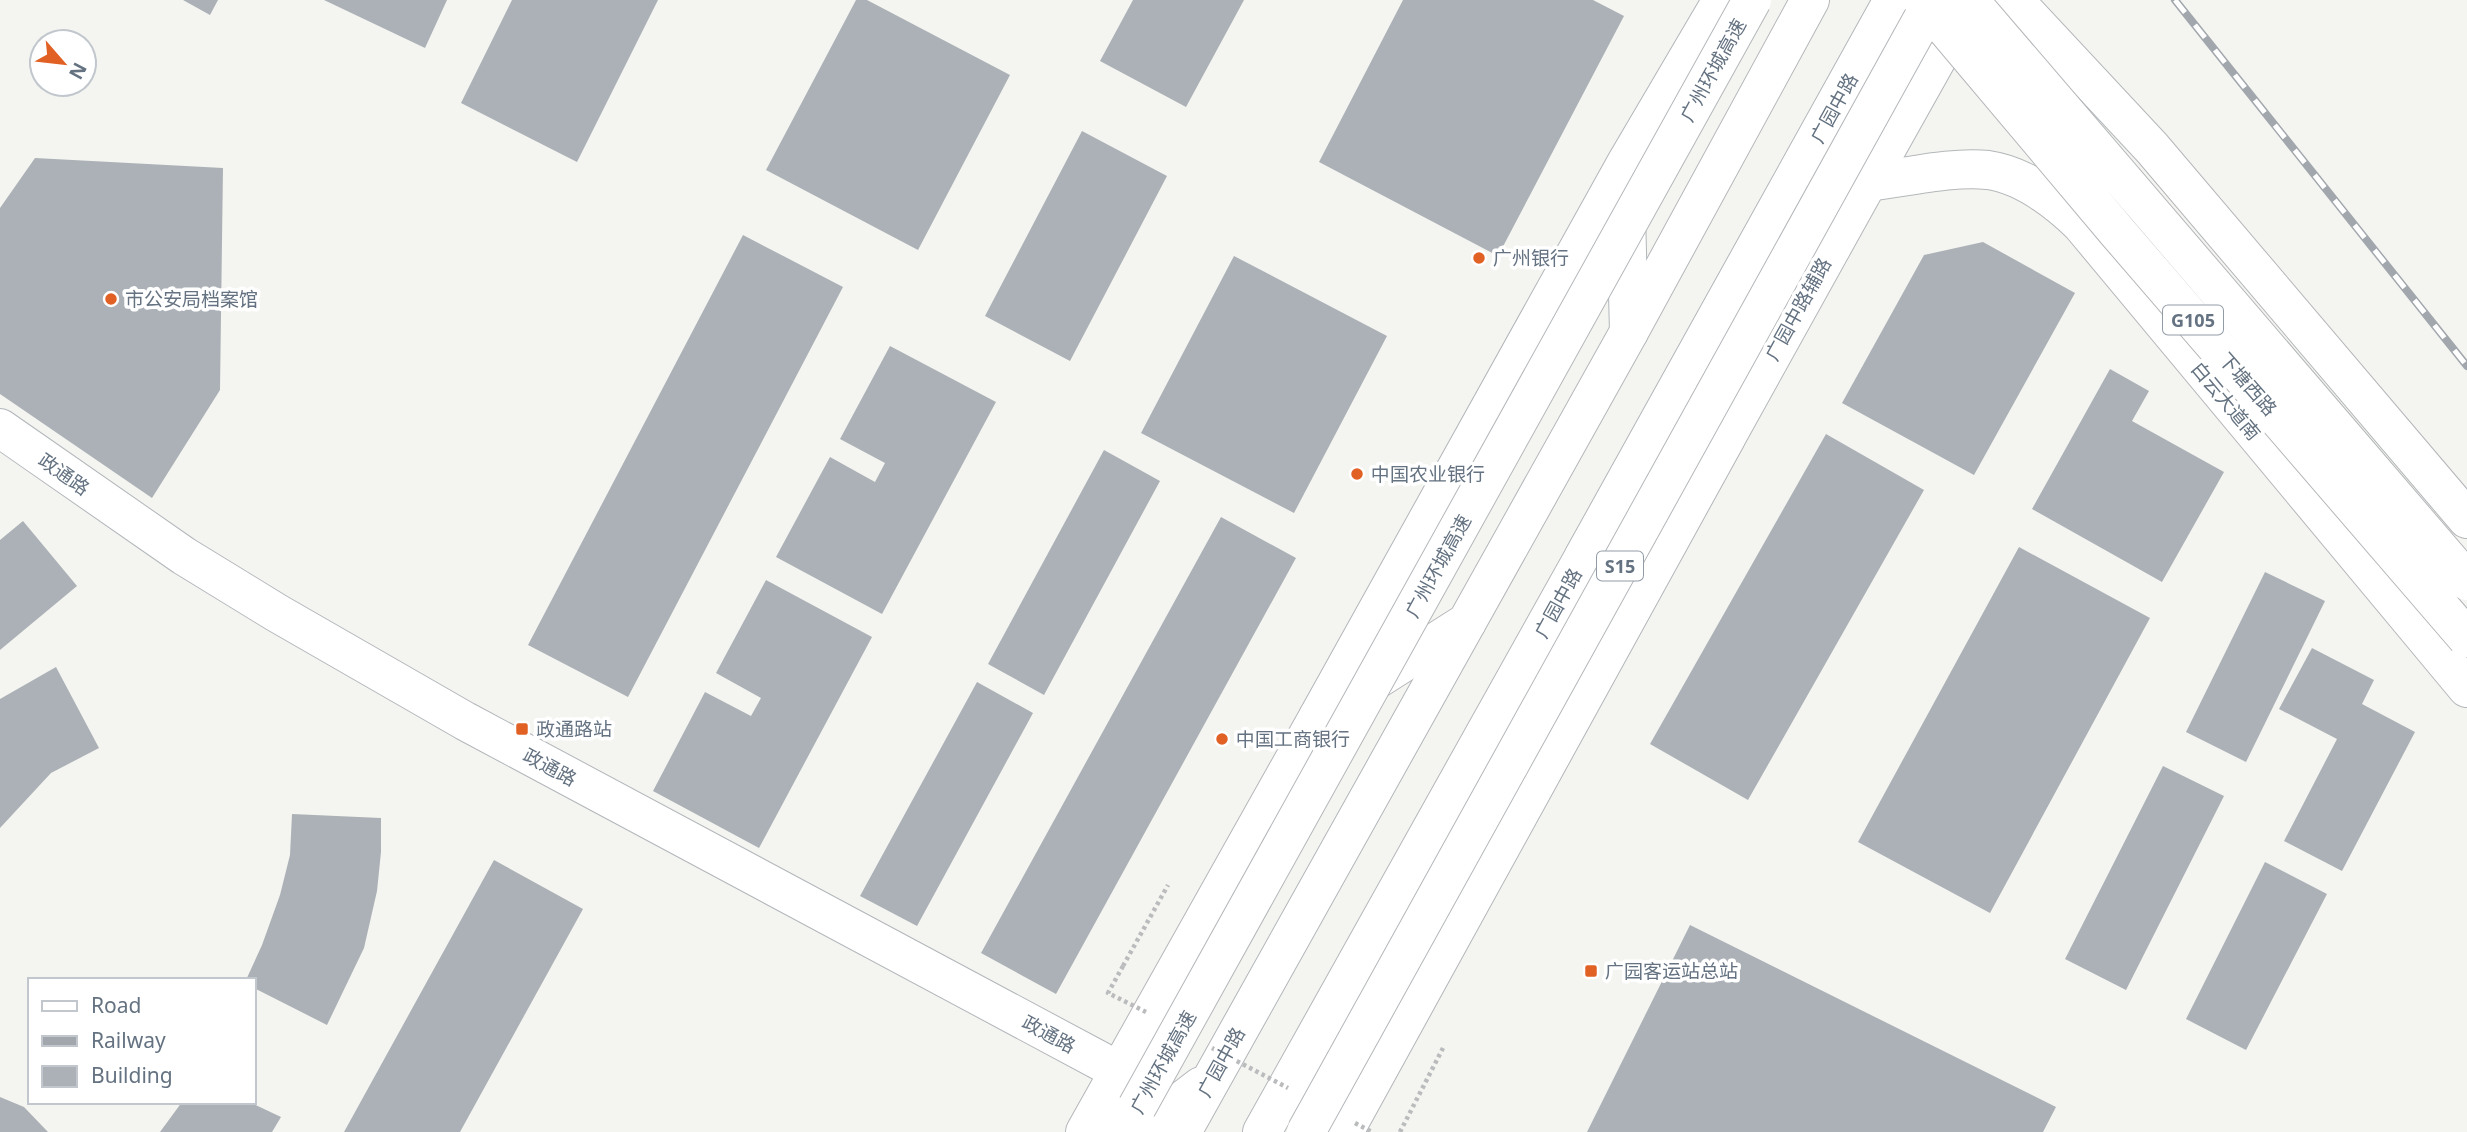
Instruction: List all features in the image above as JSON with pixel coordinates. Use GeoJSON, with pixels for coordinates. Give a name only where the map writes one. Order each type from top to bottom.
{"type":"FeatureCollection","features":[{"type":"Feature","properties":{"kind":"main road"},"geometry":{"type":"LineString","coordinates":[[1085,1132],[1625,166],[1722,0]]}},
{"type":"Feature","properties":{"kind":"main road","name":"广州环城高速"},"geometry":{"type":"LineString","coordinates":[[1124,1132],[1752,0]]}},
{"type":"Feature","properties":{"kind":"main road","name":"广园中路"},"geometry":{"type":"LineString","coordinates":[[1182,1132],[1208,1061],[1467,622],[1810,0]]}},
{"type":"Feature","properties":{"kind":"main road","name":"广园中路"},"geometry":{"type":"LineString","coordinates":[[1262,1132],[1893,0]]}},
{"type":"Feature","properties":{"kind":"main road","name":"下塘西路"},"geometry":{"type":"LineString","coordinates":[[1922,0],[2119,234],[2467,638]]}},
{"type":"Feature","properties":{"kind":"main road","name":"S15"},"geometry":{"type":"LineString","coordinates":[[1306,1132],[1933,0]]}},
{"type":"Feature","properties":{"kind":"main road","name":"下塘西路"},"geometry":{"type":"LineString","coordinates":[[1970,0],[2467,581]]}},
{"type":"Feature","properties":{"kind":"main road","name":"广园中路辅路"},"geometry":{"type":"LineString","coordinates":[[1346,1126],[1970,0]]}},
{"type":"Feature","properties":{"kind":"main road"},"geometry":{"type":"LineString","coordinates":[[2014,0],[2152,148],[2467,519]]}},
{"type":"Feature","properties":{"kind":"main road"},"geometry":{"type":"LineString","coordinates":[[2081,224],[2080,200],[2083,187],[2096,163],[2104,156],[2128,146],[2152,148]]}},
{"type":"Feature","properties":{"kind":"main road"},"geometry":{"type":"LineString","coordinates":[[1625,166],[1629,332]]}},
{"type":"Feature","properties":{"kind":"main road","name":"白云大道南"},"geometry":{"type":"LineString","coordinates":[[1868,183],[1953,171],[1989,170],[2045,193],[2081,224],[2467,688]]}},
{"type":"Feature","properties":{"kind":"main road","name":"政通路"},"geometry":{"type":"LineString","coordinates":[[0,428],[184,556],[365,665],[465,722],[1119,1071]]}},
{"type":"Feature","properties":{"kind":"main road"},"geometry":{"type":"LineString","coordinates":[[1583,558],[1727,436]]}},
{"type":"Feature","properties":{"kind":"main road"},"geometry":{"type":"LineString","coordinates":[[1318,717],[1467,622]]}},
{"type":"Feature","properties":{"kind":"main road"},"geometry":{"type":"LineString","coordinates":[[1141,1132],[1208,1061]]}},
{"type":"Feature","properties":{"kind":"path"},"geometry":{"type":"LineString","coordinates":[[1156,1018],[1108,993],[1168,885]]}},
{"type":"Feature","properties":{"kind":"path"},"geometry":{"type":"LineString","coordinates":[[1400,1132],[1443,1048]]}},
{"type":"Feature","properties":{"kind":"path"},"geometry":{"type":"LineString","coordinates":[[1208,1061],[1300,1094]]}},
{"type":"Feature","properties":{"kind":"path"},"geometry":{"type":"LineString","coordinates":[[1346,1126],[1372,1132]]}},
{"type":"Feature","properties":{"kind":"building"},"geometry":{"type":"Polygon","coordinates":[[[183,0],[218,0],[210,15],[183,0]]]}},
{"type":"Feature","properties":{"kind":"building"},"geometry":{"type":"Polygon","coordinates":[[[324,0],[447,0],[425,48],[324,0]]]}},
{"type":"Feature","properties":{"kind":"building"},"geometry":{"type":"Polygon","coordinates":[[[512,0],[658,0],[577,162],[461,103],[512,0]]]}},
{"type":"Feature","properties":{"kind":"building"},"geometry":{"type":"Polygon","coordinates":[[[856,0],[867,0],[1010,75],[918,250],[766,170],[856,0]]]}},
{"type":"Feature","properties":{"kind":"building"},"geometry":{"type":"Polygon","coordinates":[[[1133,0],[1244,0],[1186,107],[1100,61],[1133,0]]]}},
{"type":"Feature","properties":{"kind":"building"},"geometry":{"type":"Polygon","coordinates":[[[1403,0],[1593,0],[1624,16],[1498,256],[1319,162],[1403,0]]]}},
{"type":"Feature","properties":{"kind":"building"},"geometry":{"type":"Polygon","coordinates":[[[1082,131],[1167,176],[1070,361],[985,316],[1082,131]]]}},
{"type":"Feature","properties":{"kind":"building","name":"市公安局档案馆"},"geometry":{"type":"Polygon","coordinates":[[[35,158],[223,168],[220,390],[152,498],[0,394],[0,208],[35,158]]]}},
{"type":"Feature","properties":{"kind":"building"},"geometry":{"type":"Polygon","coordinates":[[[743,235],[843,287],[628,697],[528,645],[743,235]]]}},
{"type":"Feature","properties":{"kind":"building"},"geometry":{"type":"Polygon","coordinates":[[[1983,242],[2075,293],[1974,475],[1842,403],[1924,255],[1983,242]]]}},
{"type":"Feature","properties":{"kind":"building"},"geometry":{"type":"Polygon","coordinates":[[[1234,256],[1387,336],[1294,513],[1141,433],[1234,256]]]}},
{"type":"Feature","properties":{"kind":"building"},"geometry":{"type":"Polygon","coordinates":[[[890,346],[996,402],[882,614],[776,557],[830,457],[875,482],[885,463],[840,439],[890,346]]]}},
{"type":"Feature","properties":{"kind":"building"},"geometry":{"type":"Polygon","coordinates":[[[2110,369],[2149,391],[2132,421],[2224,472],[2162,582],[2032,509],[2110,369]]]}},
{"type":"Feature","properties":{"kind":"building"},"geometry":{"type":"Polygon","coordinates":[[[1826,434],[1924,490],[1748,800],[1650,744],[1826,434]]]}},
{"type":"Feature","properties":{"kind":"building"},"geometry":{"type":"Polygon","coordinates":[[[1104,450],[1160,481],[1044,695],[988,664],[1104,450]]]}},
{"type":"Feature","properties":{"kind":"building"},"geometry":{"type":"Polygon","coordinates":[[[1221,517],[1296,558],[1056,994],[981,953],[1221,517]]]}},
{"type":"Feature","properties":{"kind":"building"},"geometry":{"type":"Polygon","coordinates":[[[23,521],[77,586],[0,650],[0,540],[23,521]]]}},
{"type":"Feature","properties":{"kind":"building"},"geometry":{"type":"Polygon","coordinates":[[[2019,547],[2150,618],[1990,913],[1858,842],[2019,547]]]}},
{"type":"Feature","properties":{"kind":"building"},"geometry":{"type":"Polygon","coordinates":[[[2265,572],[2325,601],[2246,762],[2186,732],[2265,572]]]}},
{"type":"Feature","properties":{"kind":"building"},"geometry":{"type":"Polygon","coordinates":[[[766,580],[872,637],[759,848],[653,791],[705,692],[751,716],[761,698],[716,673],[766,580]]]}},
{"type":"Feature","properties":{"kind":"building"},"geometry":{"type":"Polygon","coordinates":[[[2312,648],[2374,680],[2362,704],[2415,732],[2342,871],[2284,841],[2337,739],[2279,709],[2312,648]]]}},
{"type":"Feature","properties":{"kind":"building"},"geometry":{"type":"Polygon","coordinates":[[[56,667],[99,748],[51,773],[0,828],[0,699],[56,667]]]}},
{"type":"Feature","properties":{"kind":"building"},"geometry":{"type":"Polygon","coordinates":[[[977,682],[1033,713],[917,926],[860,896],[977,682]]]}},
{"type":"Feature","properties":{"kind":"building"},"geometry":{"type":"Polygon","coordinates":[[[2163,766],[2224,796],[2126,990],[2065,959],[2163,766]]]}},
{"type":"Feature","properties":{"kind":"building"},"geometry":{"type":"Polygon","coordinates":[[[292,814],[381,818],[377,891],[364,948],[327,1025],[256,989],[256,978],[247,978],[280,895],[290,855],[292,814]]]}},
{"type":"Feature","properties":{"kind":"building"},"geometry":{"type":"Polygon","coordinates":[[[494,860],[583,909],[460,1132],[344,1132],[494,860]]]}},
{"type":"Feature","properties":{"kind":"building"},"geometry":{"type":"Polygon","coordinates":[[[2265,862],[2327,894],[2246,1050],[2186,1019],[2265,862]]]}},
{"type":"Feature","properties":{"kind":"building"},"geometry":{"type":"Polygon","coordinates":[[[1690,925],[2056,1107],[2043,1132],[1587,1132],[1690,925]]]}},
{"type":"Feature","properties":{"kind":"building"},"geometry":{"type":"Polygon","coordinates":[[[0,1097],[24,1107],[48,1132],[0,1132],[0,1097]]]}},
{"type":"Feature","properties":{"kind":"building"},"geometry":{"type":"Polygon","coordinates":[[[181,1104],[253,1104],[281,1117],[272,1132],[160,1132],[181,1104]]]}},
{"type":"Feature","properties":{"kind":"railway"},"geometry":{"type":"LineString","coordinates":[[2175,0],[2467,366]]}},
{"type":"Feature","properties":{"kind":"place","name":"广州银行"},"geometry":{"type":"Point","coordinates":[1479,258]}},
{"type":"Feature","properties":{"kind":"place","name":"市公安局档案馆"},"geometry":{"type":"Point","coordinates":[111,299]}},
{"type":"Feature","properties":{"kind":"place","name":"中国农业银行"},"geometry":{"type":"Point","coordinates":[1357,474]}},
{"type":"Feature","properties":{"kind":"place","name":"政通路站"},"geometry":{"type":"Point","coordinates":[522,729]}},
{"type":"Feature","properties":{"kind":"place","name":"中国工商银行"},"geometry":{"type":"Point","coordinates":[1222,739]}},
{"type":"Feature","properties":{"kind":"place","name":"广园客运站总站"},"geometry":{"type":"Point","coordinates":[1591,971]}}]}
